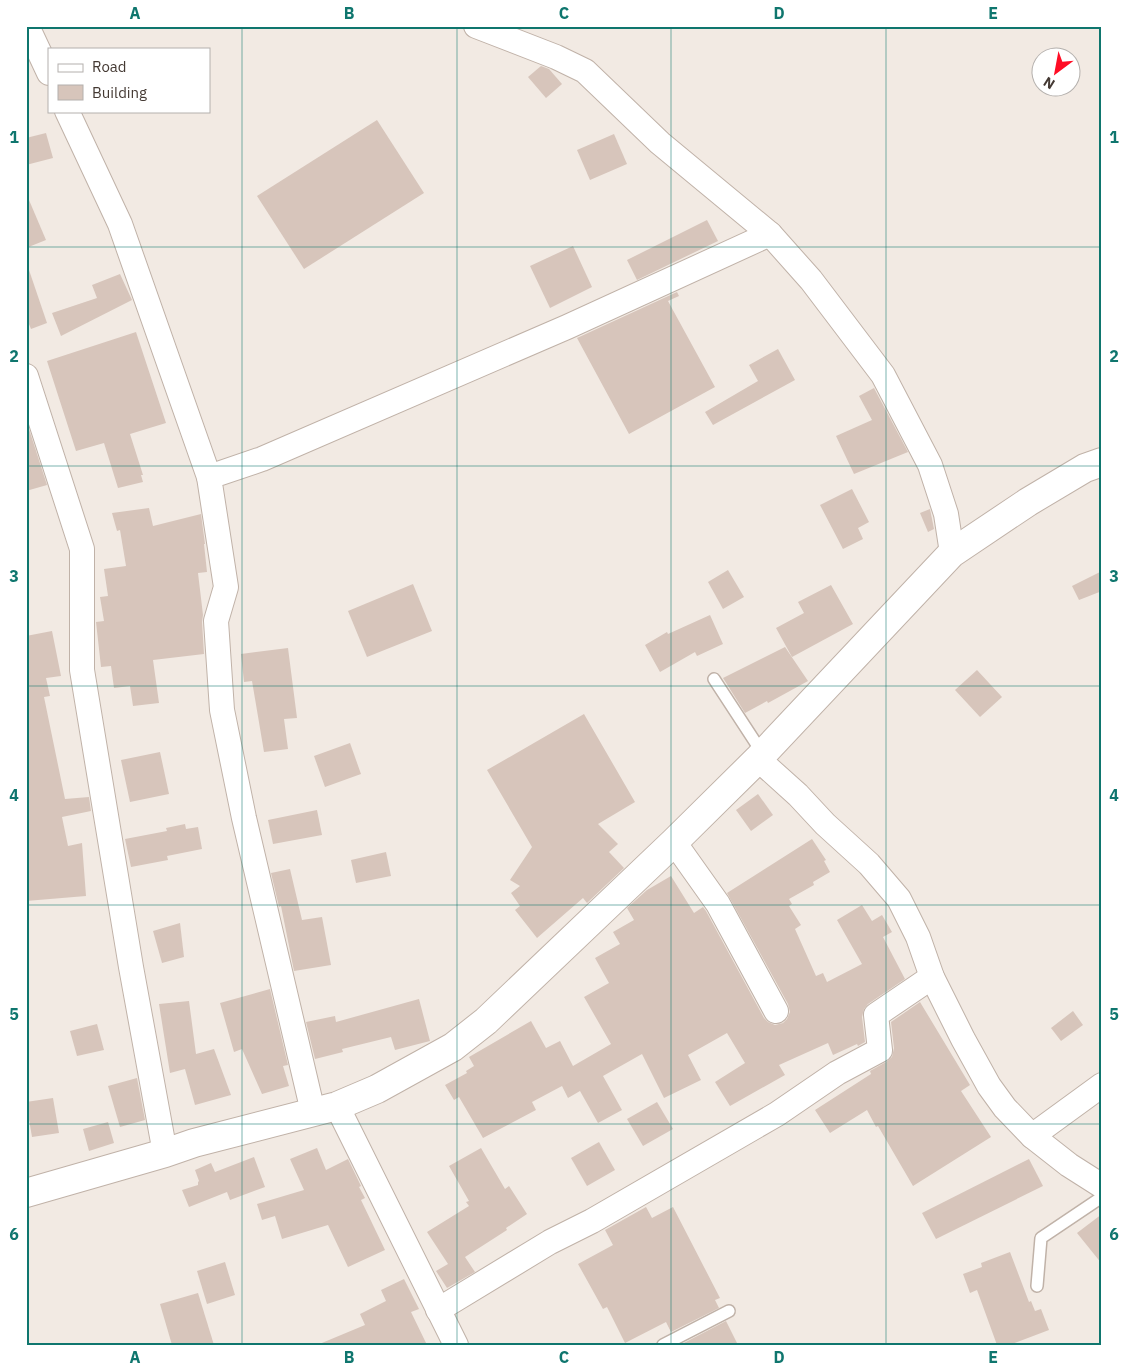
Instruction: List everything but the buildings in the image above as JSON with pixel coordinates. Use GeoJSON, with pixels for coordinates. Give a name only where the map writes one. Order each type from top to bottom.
{"type":"FeatureCollection","features":[{"type":"Feature","properties":{"kind":"street"},"geometry":{"type":"LineString","coordinates":[[27,26],[48,71]]}},
{"type":"Feature","properties":{"kind":"street"},"geometry":{"type":"LineString","coordinates":[[476,26],[556,57],[585,72],[660,143],[770,234],[810,280],[883,375],[930,465],[946,514],[952,553]]}},
{"type":"Feature","properties":{"kind":"street"},"geometry":{"type":"LineString","coordinates":[[67,112],[120,224],[209,477],[226,587],[216,621],[222,710],[244,818],[325,1109],[456,1345]]}},
{"type":"Feature","properties":{"kind":"street"},"geometry":{"type":"LineString","coordinates":[[209,477],[262,459],[496,358],[770,234]]}},
{"type":"Feature","properties":{"kind":"street"},"geometry":{"type":"LineString","coordinates":[[26,376],[82,549],[82,670],[131,967],[165,1153]]}},
{"type":"Feature","properties":{"kind":"street"},"geometry":{"type":"LineString","coordinates":[[26,1193],[194,1144],[325,1109],[377,1089],[453,1047],[486,1021],[761,757],[952,553],[1028,502],[1085,468],[1102,462]]}},
{"type":"Feature","properties":{"kind":"street"},"geometry":{"type":"LineString","coordinates":[[761,757],[825,824],[868,864],[899,899],[918,937],[932,977],[963,1039],[989,1086],[1005,1108],[1032,1136],[1069,1165],[1102,1186]]}},
{"type":"Feature","properties":{"kind":"street"},"geometry":{"type":"LineString","coordinates":[[674,842],[718,904],[776,1011]]}},
{"type":"Feature","properties":{"kind":"street"},"geometry":{"type":"LineString","coordinates":[[438,1310],[550,1242],[592,1221],[777,1114],[837,1073],[880,1050],[876,1015],[932,977]]}},
{"type":"Feature","properties":{"kind":"street"},"geometry":{"type":"LineString","coordinates":[[1032,1136],[1102,1086]]}},
{"type":"Feature","properties":{"kind":"lane"},"geometry":{"type":"LineString","coordinates":[[714,679],[761,757]]}},
{"type":"Feature","properties":{"kind":"lane"},"geometry":{"type":"LineString","coordinates":[[1038,1286],[1041,1238],[1102,1197]]}},
{"type":"Feature","properties":{"kind":"lane"},"geometry":{"type":"LineString","coordinates":[[663,1345],[729,1311]]}}]}
